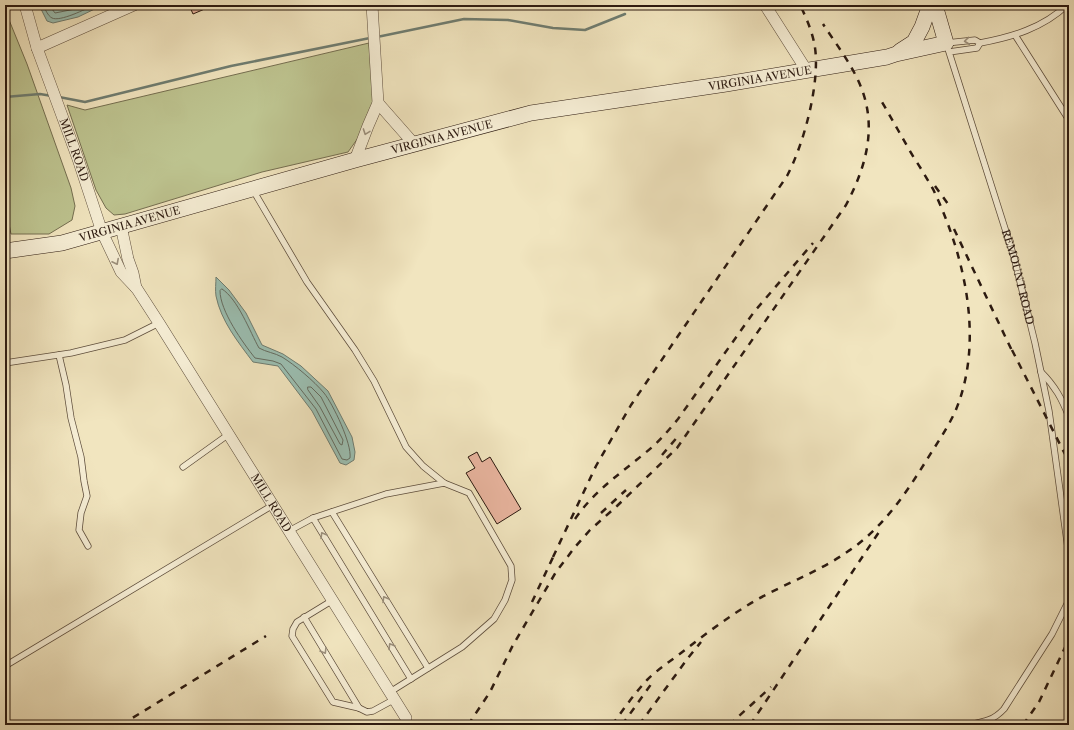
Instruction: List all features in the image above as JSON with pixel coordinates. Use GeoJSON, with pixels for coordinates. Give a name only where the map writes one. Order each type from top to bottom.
{"type":"FeatureCollection","features":[{"type":"Feature","properties":{"kind":"main road"},"geometry":{"type":"LineString","coordinates":[[892,55],[914,42],[922,27],[930,5]]}},
{"type":"Feature","properties":{"kind":"main road","name":"REMOUNT ROAD"},"geometry":{"type":"LineString","coordinates":[[935,5],[947,48]]}},
{"type":"Feature","properties":{"kind":"main road","name":"VIRGINIA AVENUE"},"geometry":{"type":"LineString","coordinates":[[5,252],[62,243],[355,160],[416,145],[531,113],[807,71],[892,55],[947,48]]}},
{"type":"Feature","properties":{"kind":"street","name":"MILL ROAD"},"geometry":{"type":"LineString","coordinates":[[25,5],[37,48],[78,159],[102,232],[121,272],[137,289],[159,323],[407,721]]}},
{"type":"Feature","properties":{"kind":"street"},"geometry":{"type":"LineString","coordinates":[[37,48],[134,5]]}},
{"type":"Feature","properties":{"kind":"street"},"geometry":{"type":"LineString","coordinates":[[355,160],[378,103],[372,5]]}},
{"type":"Feature","properties":{"kind":"street"},"geometry":{"type":"LineString","coordinates":[[765,5],[807,71]]}},
{"type":"Feature","properties":{"kind":"street"},"geometry":{"type":"LineString","coordinates":[[378,103],[416,145]]}},
{"type":"Feature","properties":{"kind":"street","name":"MILL ROAD"},"geometry":{"type":"LineString","coordinates":[[121,226],[128,259],[137,289]]}},
{"type":"Feature","properties":{"kind":"lane"},"geometry":{"type":"LineString","coordinates":[[947,48],[975,40],[980,43],[1015,35],[1041,24],[1057,14],[1067,5]]}},
{"type":"Feature","properties":{"kind":"lane"},"geometry":{"type":"LineString","coordinates":[[1015,35],[1069,120]]}},
{"type":"Feature","properties":{"kind":"lane"},"geometry":{"type":"LineString","coordinates":[[947,48],[977,48],[980,43]]}},
{"type":"Feature","properties":{"kind":"lane","name":"REMOUNT ROAD"},"geometry":{"type":"LineString","coordinates":[[947,48],[1014,256],[1036,343],[1049,412],[1069,556]]}},
{"type":"Feature","properties":{"kind":"lane"},"geometry":{"type":"LineString","coordinates":[[252,189],[307,282],[355,350],[374,381],[406,447],[423,466],[444,483],[469,493],[511,566],[512,580],[505,600],[494,619],[462,647],[411,679],[373,711],[367,712],[359,708],[333,702],[292,636],[293,629],[297,622],[333,600]]}},
{"type":"Feature","properties":{"kind":"lane"},"geometry":{"type":"LineString","coordinates":[[5,363],[59,355],[125,340],[159,323]]}},
{"type":"Feature","properties":{"kind":"lane"},"geometry":{"type":"LineString","coordinates":[[59,355],[87,496],[81,513],[79,530],[88,546]]}},
{"type":"Feature","properties":{"kind":"lane"},"geometry":{"type":"LineString","coordinates":[[1041,372],[1054,385],[1069,417]]}},
{"type":"Feature","properties":{"kind":"lane"},"geometry":{"type":"LineString","coordinates":[[183,467],[229,434]]}},
{"type":"Feature","properties":{"kind":"lane"},"geometry":{"type":"LineString","coordinates":[[289,531],[313,518],[386,494],[444,483]]}},
{"type":"Feature","properties":{"kind":"lane"},"geometry":{"type":"LineString","coordinates":[[5,666],[273,505]]}},
{"type":"Feature","properties":{"kind":"lane"},"geometry":{"type":"LineString","coordinates":[[332,512],[428,668]]}},
{"type":"Feature","properties":{"kind":"lane"},"geometry":{"type":"LineString","coordinates":[[313,518],[411,679]]}},
{"type":"Feature","properties":{"kind":"lane"},"geometry":{"type":"LineString","coordinates":[[966,725],[987,721],[996,717],[1004,709],[1052,634],[1069,600]]}},
{"type":"Feature","properties":{"kind":"lane"},"geometry":{"type":"LineString","coordinates":[[304,617],[359,708]]}},
{"type":"Feature","properties":{"kind":"green space"},"geometry":{"type":"Polygon","coordinates":[[[5,10],[27,64],[71,188],[75,206],[72,220],[49,234],[11,234],[5,204],[5,10]]]}},
{"type":"Feature","properties":{"kind":"green space"},"geometry":{"type":"Polygon","coordinates":[[[369,43],[374,103],[358,138],[348,152],[262,172],[125,214],[114,215],[106,208],[96,190],[67,105],[85,110],[369,43]]]}},
{"type":"Feature","properties":{"kind":"water"},"geometry":{"type":"Polygon","coordinates":[[[39,5],[103,5],[78,17],[53,23],[47,21],[39,5]]]}},
{"type":"Feature","properties":{"kind":"water"},"geometry":{"type":"Polygon","coordinates":[[[216,277],[229,290],[246,313],[262,345],[283,354],[301,366],[328,391],[352,437],[355,452],[354,460],[346,465],[340,463],[312,411],[278,366],[253,362],[226,323],[218,305],[216,296],[216,277]]]}},
{"type":"Feature","properties":{"kind":"building"},"geometry":{"type":"Polygon","coordinates":[[[189,5],[214,5],[193,14],[189,5]]]}},
{"type":"Feature","properties":{"kind":"building"},"geometry":{"type":"Polygon","coordinates":[[[477,452],[482,462],[490,457],[521,509],[497,524],[466,473],[475,468],[468,457],[477,452]]]}},
{"type":"Feature","properties":{"kind":"waterway"},"geometry":{"type":"LineString","coordinates":[[377,37],[464,19],[508,20],[553,28],[585,30],[625,14]]}},
{"type":"Feature","properties":{"kind":"waterway"},"geometry":{"type":"LineString","coordinates":[[59,97],[85,102],[231,66],[370,38]]}},
{"type":"Feature","properties":{"kind":"waterway"},"geometry":{"type":"LineString","coordinates":[[5,97],[40,94],[52,96]]}},
{"type":"Feature","properties":{"kind":"railway"},"geometry":{"type":"LineString","coordinates":[[553,557],[596,466],[631,405],[787,176],[793,163],[800,147],[810,110],[816,74],[814,42],[800,5]]}},
{"type":"Feature","properties":{"kind":"railway"},"geometry":{"type":"LineString","coordinates":[[468,725],[490,692],[513,645],[556,572],[590,530],[677,448],[846,205],[854,189],[865,158],[869,126],[867,109],[863,93],[856,76],[845,56],[823,24]]}},
{"type":"Feature","properties":{"kind":"railway"},"geometry":{"type":"LineString","coordinates":[[612,725],[633,696],[647,680],[660,668],[711,630],[758,599],[837,559],[871,533],[901,499],[941,437],[955,412],[964,385],[969,357],[970,328],[962,271],[954,242],[933,189],[882,102]]}},
{"type":"Feature","properties":{"kind":"railway"},"geometry":{"type":"LineString","coordinates":[[935,186],[948,204]]}},
{"type":"Feature","properties":{"kind":"railway"},"geometry":{"type":"LineString","coordinates":[[954,229],[1014,355]]}},
{"type":"Feature","properties":{"kind":"railway"},"geometry":{"type":"LineString","coordinates":[[575,519],[599,491],[659,441],[678,419],[754,312],[813,243]]}},
{"type":"Feature","properties":{"kind":"railway"},"geometry":{"type":"LineString","coordinates":[[1012,350],[1069,462]]}},
{"type":"Feature","properties":{"kind":"railway"},"geometry":{"type":"LineString","coordinates":[[662,455],[680,434]]}},
{"type":"Feature","properties":{"kind":"railway"},"geometry":{"type":"LineString","coordinates":[[601,513],[626,490]]}},
{"type":"Feature","properties":{"kind":"railway"},"geometry":{"type":"LineString","coordinates":[[750,725],[881,529]]}},
{"type":"Feature","properties":{"kind":"railway"},"geometry":{"type":"LineString","coordinates":[[532,602],[555,553]]}},
{"type":"Feature","properties":{"kind":"railway"},"geometry":{"type":"LineString","coordinates":[[121,725],[266,636]]}},
{"type":"Feature","properties":{"kind":"railway"},"geometry":{"type":"LineString","coordinates":[[1023,725],[1039,702],[1069,639]]}},
{"type":"Feature","properties":{"kind":"railway"},"geometry":{"type":"LineString","coordinates":[[639,725],[701,642]]}},
{"type":"Feature","properties":{"kind":"railway"},"geometry":{"type":"LineString","coordinates":[[622,725],[652,683]]}},
{"type":"Feature","properties":{"kind":"railway"},"geometry":{"type":"LineString","coordinates":[[729,725],[771,687]]}}]}
